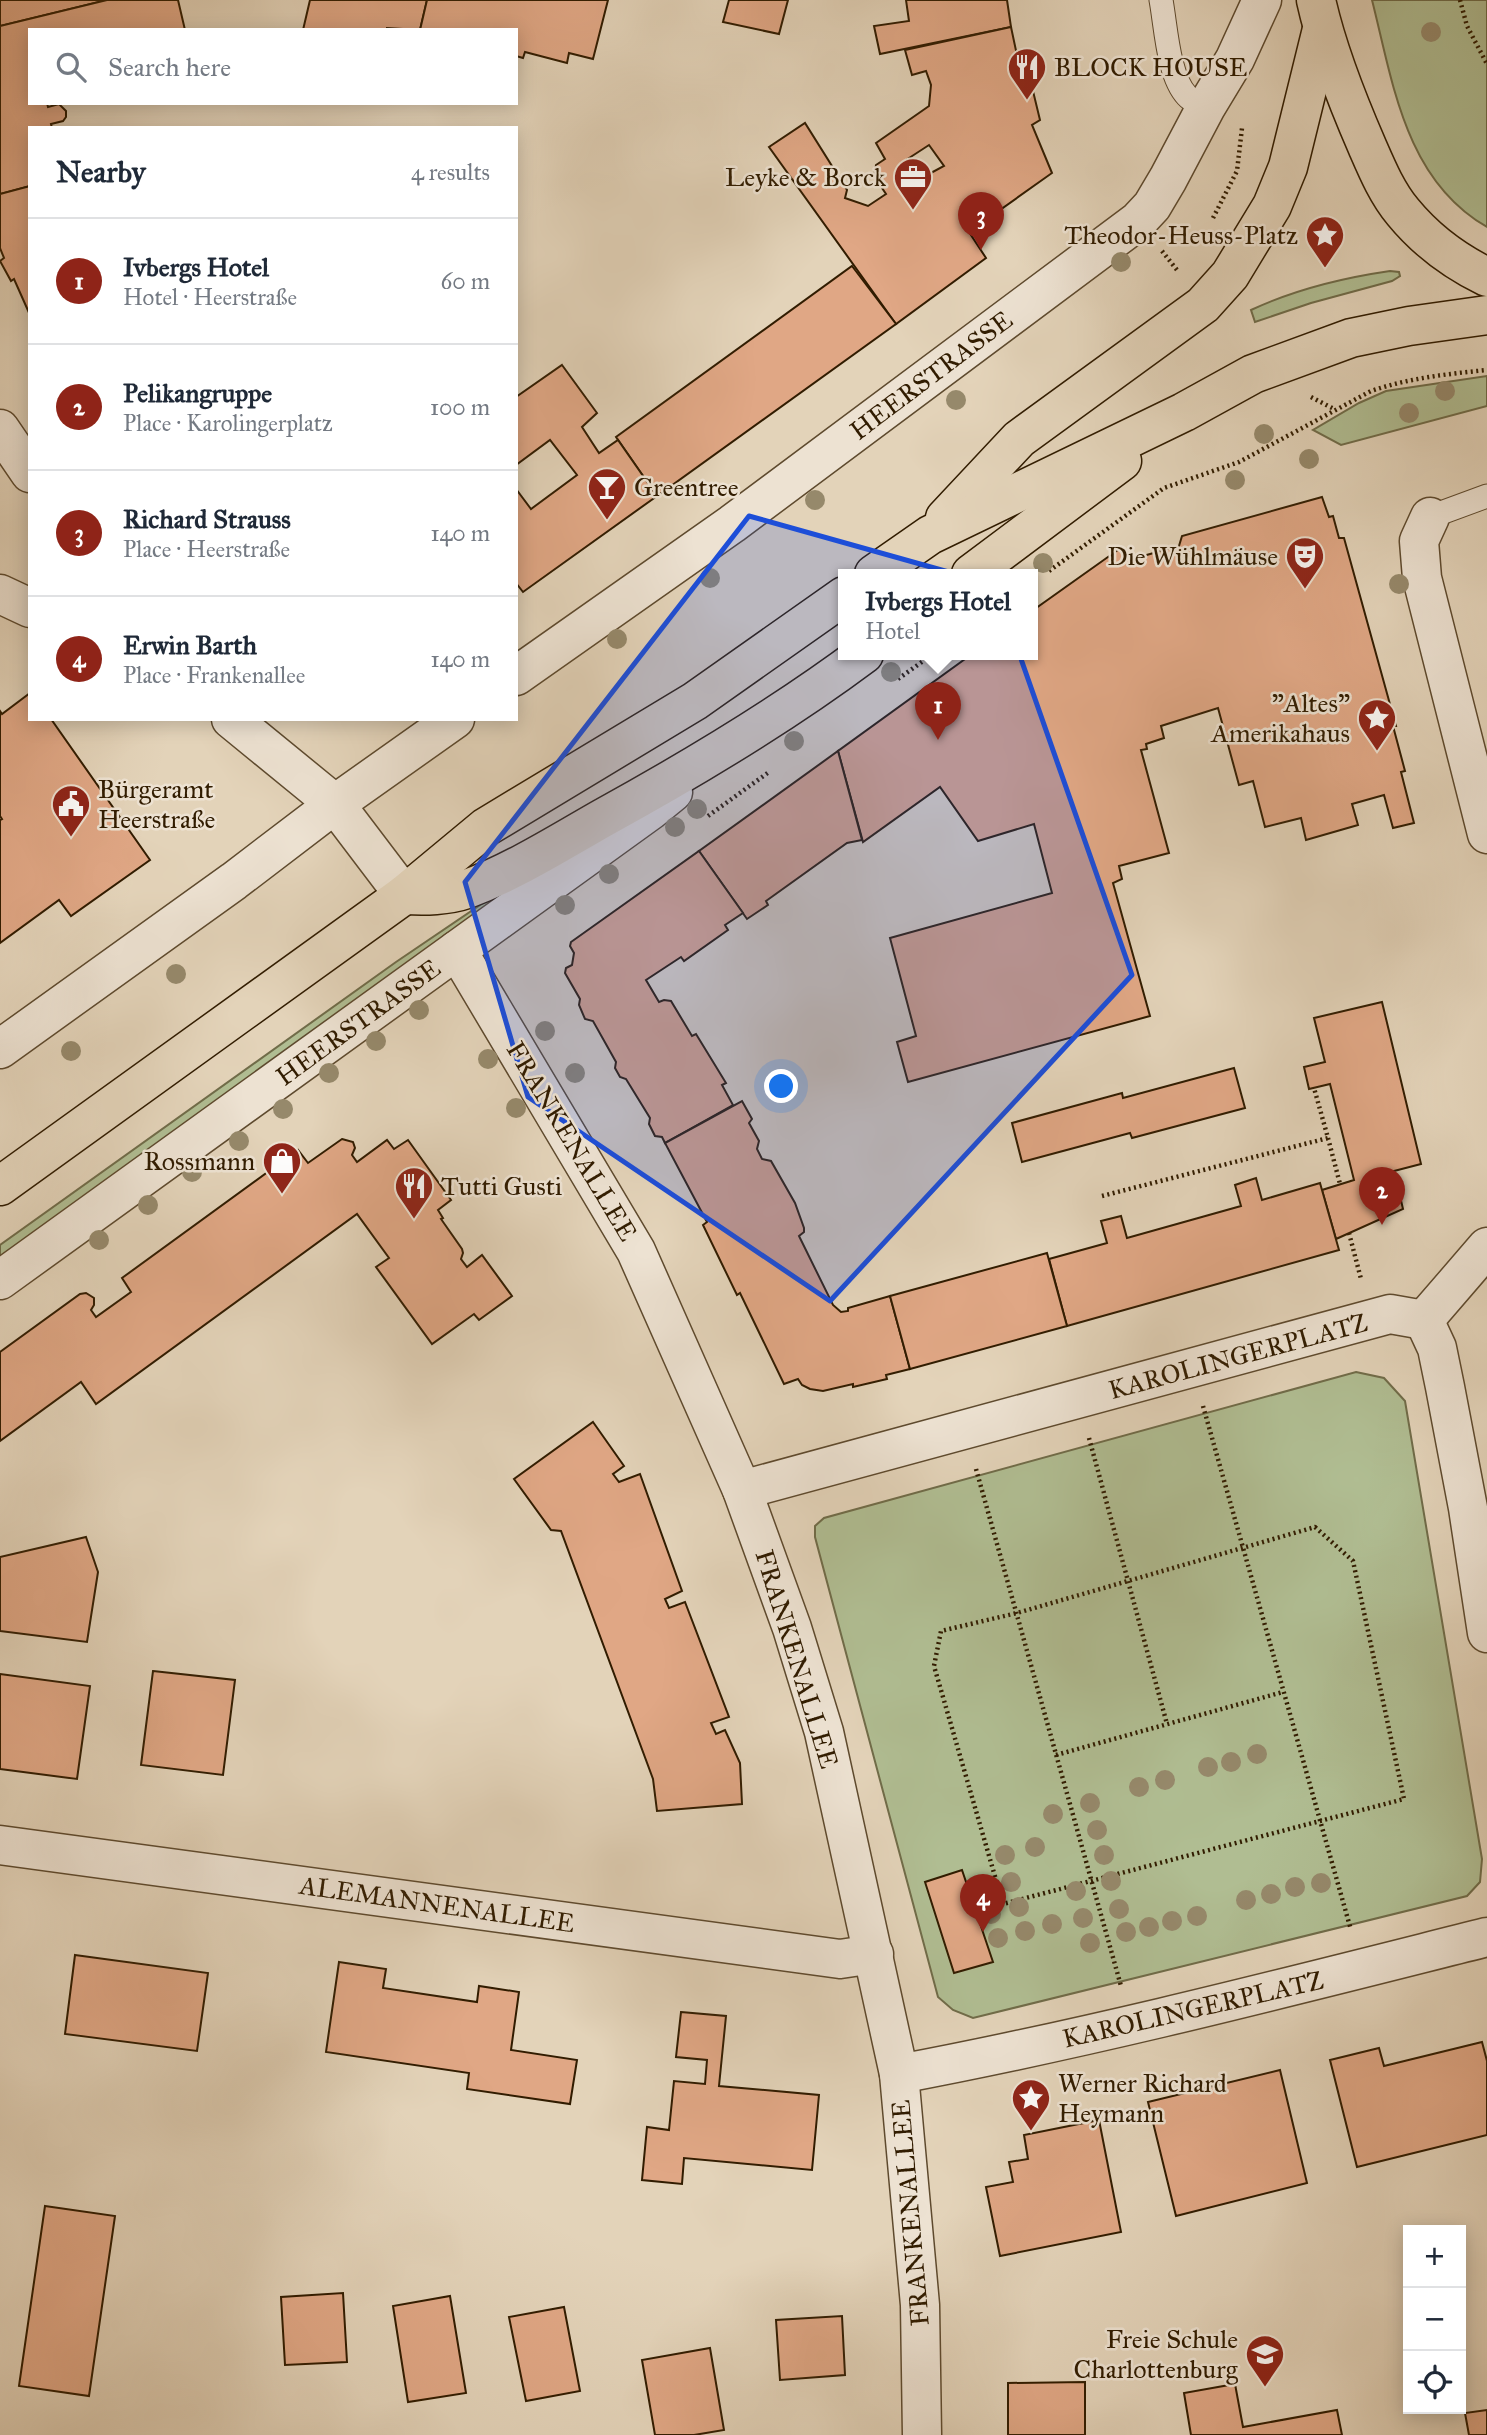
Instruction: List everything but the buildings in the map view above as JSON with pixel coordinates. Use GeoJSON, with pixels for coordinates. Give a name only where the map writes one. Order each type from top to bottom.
{"type":"FeatureCollection","features":[{"type":"Feature","properties":{"kind":"main road"},"geometry":{"type":"LineString","coordinates":[[1319,15],[1358,125],[1379,172],[1401,210],[1433,244],[1469,269],[1487,277]]}},
{"type":"Feature","properties":{"kind":"main road"},"geometry":{"type":"LineString","coordinates":[[930,535],[1019,439],[1203,305],[1230,275],[1272,206],[1288,167],[1319,15]]}},
{"type":"Feature","properties":{"kind":"main road"},"geometry":{"type":"LineString","coordinates":[[881,569],[930,535],[1184,412],[1253,374],[1351,338],[1409,326],[1487,315]]}},
{"type":"Feature","properties":{"kind":"main road"},"geometry":{"type":"LineString","coordinates":[[978,569],[1184,412]]}},
{"type":"Feature","properties":{"kind":"main road"},"geometry":{"type":"LineString","coordinates":[[0,1186],[404,895],[486,827],[695,701],[838,600]]}},
{"type":"Feature","properties":{"kind":"main road","name":"HEERSTRASSE"},"geometry":{"type":"LineString","coordinates":[[404,895],[435,896],[465,890],[516,866],[711,758],[815,691],[856,660]]}},
{"type":"Feature","properties":{"kind":"street","name":"HEERSTRASSE"},"geometry":{"type":"LineString","coordinates":[[518,675],[732,524],[1126,231],[1152,206],[1235,59],[1262,0]]}},
{"type":"Feature","properties":{"kind":"street"},"geometry":{"type":"LineString","coordinates":[[0,429],[28,470]]}},
{"type":"Feature","properties":{"kind":"street"},"geometry":{"type":"LineString","coordinates":[[1430,517],[1419,541],[1422,578],[1487,834]]}},
{"type":"Feature","properties":{"kind":"street"},"geometry":{"type":"LineString","coordinates":[[0,594],[28,607]]}},
{"type":"Feature","properties":{"kind":"street"},"geometry":{"type":"LineString","coordinates":[[233,721],[335,804],[404,895]]}},
{"type":"Feature","properties":{"kind":"street"},"geometry":{"type":"LineString","coordinates":[[0,1049],[452,721]]}},
{"type":"Feature","properties":{"kind":"street","name":"HEERSTRASSE"},"geometry":{"type":"LineString","coordinates":[[0,1280],[652,810],[711,758]]}},
{"type":"Feature","properties":{"kind":"street","name":"FRANKENALLEE"},"geometry":{"type":"LineString","coordinates":[[457,950],[636,1251],[742,1490],[792,1628],[824,1732],[899,2074],[920,2305],[922,2435]]}},
{"type":"Feature","properties":{"kind":"street"},"geometry":{"type":"LineString","coordinates":[[1487,1247],[1424,1320],[1437,1349],[1445,1387],[1468,1508],[1487,1633]]}},
{"type":"Feature","properties":{"kind":"street","name":"KAROLINGERPLATZ"},"geometry":{"type":"LineString","coordinates":[[742,1490],[1390,1314],[1424,1320]]}},
{"type":"Feature","properties":{"kind":"street","name":"ALEMANNENALLEE"},"geometry":{"type":"LineString","coordinates":[[0,1845],[840,1959],[874,1954]]}},
{"type":"Feature","properties":{"kind":"street","name":"KAROLINGERPLATZ"},"geometry":{"type":"LineString","coordinates":[[899,2074],[973,2060],[1184,2011],[1487,1937]]}},
{"type":"Feature","properties":{"kind":"lane"},"geometry":{"type":"LineString","coordinates":[[1161,0],[1172,62],[1180,85],[1188,98],[1206,107]]}},
{"type":"Feature","properties":{"kind":"lane"},"geometry":{"type":"LineString","coordinates":[[1430,517],[1487,496]]}},
{"type":"Feature","properties":{"kind":"path"},"geometry":{"type":"LineString","coordinates":[[1461,0],[1467,26],[1487,64]]}},
{"type":"Feature","properties":{"kind":"path"},"geometry":{"type":"LineString","coordinates":[[1214,231],[1213,218],[1237,171],[1242,125]]}},
{"type":"Feature","properties":{"kind":"path"},"geometry":{"type":"LineString","coordinates":[[1044,575],[1164,488],[1239,462],[1371,391],[1439,375],[1487,370]]}},
{"type":"Feature","properties":{"kind":"path"},"geometry":{"type":"LineString","coordinates":[[1304,393],[1335,410]]}},
{"type":"Feature","properties":{"kind":"path"},"geometry":{"type":"LineString","coordinates":[[1314,1088],[1340,1184]]}},
{"type":"Feature","properties":{"kind":"path"},"geometry":{"type":"LineString","coordinates":[[1102,1196],[1328,1138]]}},
{"type":"Feature","properties":{"kind":"path"},"geometry":{"type":"LineString","coordinates":[[1349,1233],[1363,1287]]}},
{"type":"Feature","properties":{"kind":"path"},"geometry":{"type":"LineString","coordinates":[[1203,1405],[1352,1932]]}},
{"type":"Feature","properties":{"kind":"path"},"geometry":{"type":"LineString","coordinates":[[1089,1437],[1167,1724]]}},
{"type":"Feature","properties":{"kind":"path"},"geometry":{"type":"LineString","coordinates":[[976,1468],[1122,1988]]}},
{"type":"Feature","properties":{"kind":"path"},"geometry":{"type":"LineString","coordinates":[[1315,1527],[1353,1561],[1404,1799],[1003,1903],[934,1666],[941,1632],[1128,1581],[1315,1527]]}},
{"type":"Feature","properties":{"kind":"path"},"geometry":{"type":"LineString","coordinates":[[1056,1755],[1283,1692]]}},
{"type":"Feature","properties":{"kind":"highlighted area"},"geometry":{"type":"Polygon","coordinates":[[[749,516],[995,585],[1132,975],[830,1301],[528,1097],[465,882],[749,516]]]}},
{"type":"Feature","properties":{"kind":"green space"},"geometry":{"type":"Polygon","coordinates":[[[1372,0],[1487,0],[1487,227],[1459,207],[1437,183],[1420,156],[1396,96],[1372,0]]]}},
{"type":"Feature","properties":{"kind":"green space"},"geometry":{"type":"Polygon","coordinates":[[[1390,271],[1399,272],[1400,276],[1392,281],[1311,303],[1255,322],[1251,310],[1319,285],[1390,271]]]}},
{"type":"Feature","properties":{"kind":"green space"},"geometry":{"type":"Polygon","coordinates":[[[1487,376],[1487,406],[1341,445],[1313,430],[1359,403],[1386,391],[1487,376]]]}},
{"type":"Feature","properties":{"kind":"green space"},"geometry":{"type":"Polygon","coordinates":[[[541,867],[0,1262],[0,1245],[396,962],[523,876],[541,867]]]}},
{"type":"Feature","properties":{"kind":"green space"},"geometry":{"type":"Polygon","coordinates":[[[1356,1372],[1384,1378],[1405,1401],[1482,1859],[1480,1882],[1467,1896],[973,2018],[953,2010],[938,1997],[815,1537],[815,1526],[824,1518],[1356,1372]]]}},
{"type":"Feature","properties":{"kind":"place","name":"BLOCK HOUSE"},"geometry":{"type":"Point","coordinates":[1027,101]}},
{"type":"Feature","properties":{"kind":"place","name":"Leyke & Borck"},"geometry":{"type":"Point","coordinates":[913,211]}},
{"type":"Feature","properties":{"kind":"place","name":"Richard Strauss"},"geometry":{"type":"Point","coordinates":[981,250]}},
{"type":"Feature","properties":{"kind":"place","name":"Theodor-Heuss-Platz"},"geometry":{"type":"Point","coordinates":[1325,269]}},
{"type":"Feature","properties":{"kind":"place","name":"Greentree"},"geometry":{"type":"Point","coordinates":[607,521]}},
{"type":"Feature","properties":{"kind":"place","name":"Die Wühlmäuse"},"geometry":{"type":"Point","coordinates":[1305,590]}},
{"type":"Feature","properties":{"kind":"place","name":"Ivbergs Hotel"},"geometry":{"type":"Point","coordinates":[938,740]}},
{"type":"Feature","properties":{"kind":"place","name":"\"Altes\" Amerikahaus"},"geometry":{"type":"Point","coordinates":[1377,752]}},
{"type":"Feature","properties":{"kind":"place","name":"Bürgeramt Heerstraße"},"geometry":{"type":"Point","coordinates":[71,838]}},
{"type":"Feature","properties":{"kind":"place","name":"Rossmann"},"geometry":{"type":"Point","coordinates":[282,1195]}},
{"type":"Feature","properties":{"kind":"place","name":"Tutti Gusti"},"geometry":{"type":"Point","coordinates":[414,1220]}},
{"type":"Feature","properties":{"kind":"place","name":"Pelikangruppe"},"geometry":{"type":"Point","coordinates":[1382,1225]}},
{"type":"Feature","properties":{"kind":"place","name":"Erwin Barth"},"geometry":{"type":"Point","coordinates":[983,1932]}},
{"type":"Feature","properties":{"kind":"place","name":"Werner Richard Heymann"},"geometry":{"type":"Point","coordinates":[1031,2132]}},
{"type":"Feature","properties":{"kind":"place","name":"Freie Schule Charlottenburg"},"geometry":{"type":"Point","coordinates":[1265,2388]}}]}
